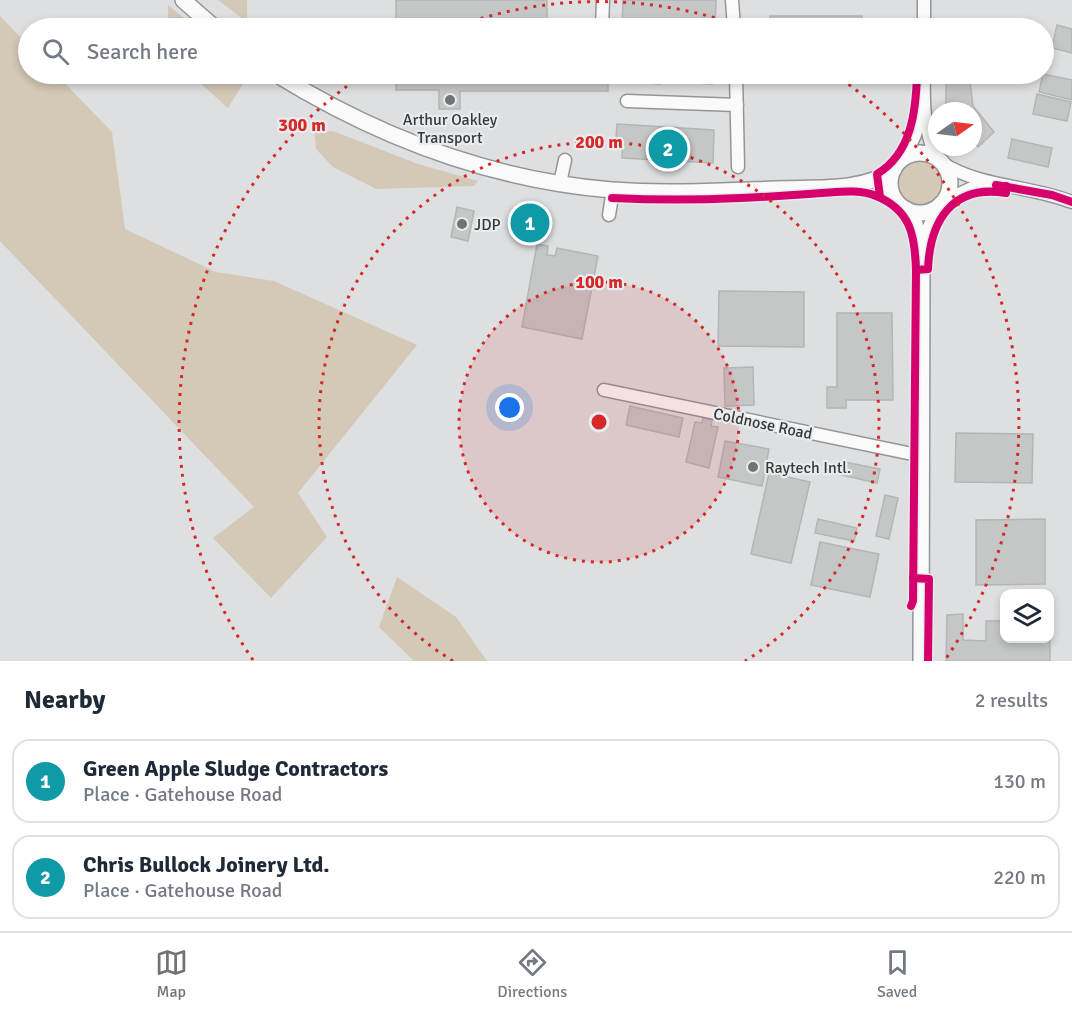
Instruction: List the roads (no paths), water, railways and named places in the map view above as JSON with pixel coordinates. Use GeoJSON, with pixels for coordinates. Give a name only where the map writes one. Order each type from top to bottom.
{"type":"FeatureCollection","features":[{"type":"Feature","properties":{"kind":"main road"},"geometry":{"type":"LineString","coordinates":[[183,0],[204,18]]}},
{"type":"Feature","properties":{"kind":"main road"},"geometry":{"type":"LineString","coordinates":[[294,84],[379,130],[465,162],[560,183],[613,190],[740,191],[852,186],[878,179],[917,154],[926,154],[939,160],[949,176],[950,184],[949,191],[930,228],[922,256]]}},
{"type":"Feature","properties":{"kind":"main road"},"geometry":{"type":"LineString","coordinates":[[899,164],[891,182],[900,203],[915,224],[922,256],[921,661]]}},
{"type":"Feature","properties":{"kind":"main road"},"geometry":{"type":"LineString","coordinates":[[852,186],[879,191],[921,213],[935,209],[943,203]]}},
{"type":"Feature","properties":{"kind":"street"},"geometry":{"type":"LineString","coordinates":[[602,18],[603,0]]}},
{"type":"Feature","properties":{"kind":"street"},"geometry":{"type":"LineString","coordinates":[[732,0],[733,18]]}},
{"type":"Feature","properties":{"kind":"street"},"geometry":{"type":"LineString","coordinates":[[924,0],[924,18]]}},
{"type":"Feature","properties":{"kind":"street"},"geometry":{"type":"LineString","coordinates":[[736,84],[738,167]]}},
{"type":"Feature","properties":{"kind":"street"},"geometry":{"type":"LineString","coordinates":[[924,84],[926,130],[939,160],[960,173],[995,185],[1042,192],[1072,202]]}},
{"type":"Feature","properties":{"kind":"street"},"geometry":{"type":"LineString","coordinates":[[627,101],[737,105]]}},
{"type":"Feature","properties":{"kind":"street"},"geometry":{"type":"LineString","coordinates":[[899,164],[915,135],[923,103]]}},
{"type":"Feature","properties":{"kind":"street"},"geometry":{"type":"LineString","coordinates":[[560,183],[565,160]]}},
{"type":"Feature","properties":{"kind":"street"},"geometry":{"type":"LineString","coordinates":[[943,203],[972,188],[995,185]]}},
{"type":"Feature","properties":{"kind":"street"},"geometry":{"type":"LineString","coordinates":[[609,215],[613,190]]}},
{"type":"Feature","properties":{"kind":"street","name":"Coldnose Road"},"geometry":{"type":"LineString","coordinates":[[604,390],[922,456]]}},
{"type":"Feature","properties":{"kind":"place","name":"Arthur Oakley Transport"},"geometry":{"type":"Point","coordinates":[450,100]}},
{"type":"Feature","properties":{"kind":"place","name":"Chris Bullock Joinery Ltd."},"geometry":{"type":"Point","coordinates":[668,149]}},
{"type":"Feature","properties":{"kind":"place","name":"Green Apple Sludge Contractors"},"geometry":{"type":"Point","coordinates":[530,223]}},
{"type":"Feature","properties":{"kind":"place","name":"JDP"},"geometry":{"type":"Point","coordinates":[462,224]}},
{"type":"Feature","properties":{"kind":"place","name":"Raytech Intl."},"geometry":{"type":"Point","coordinates":[753,467]}}]}
